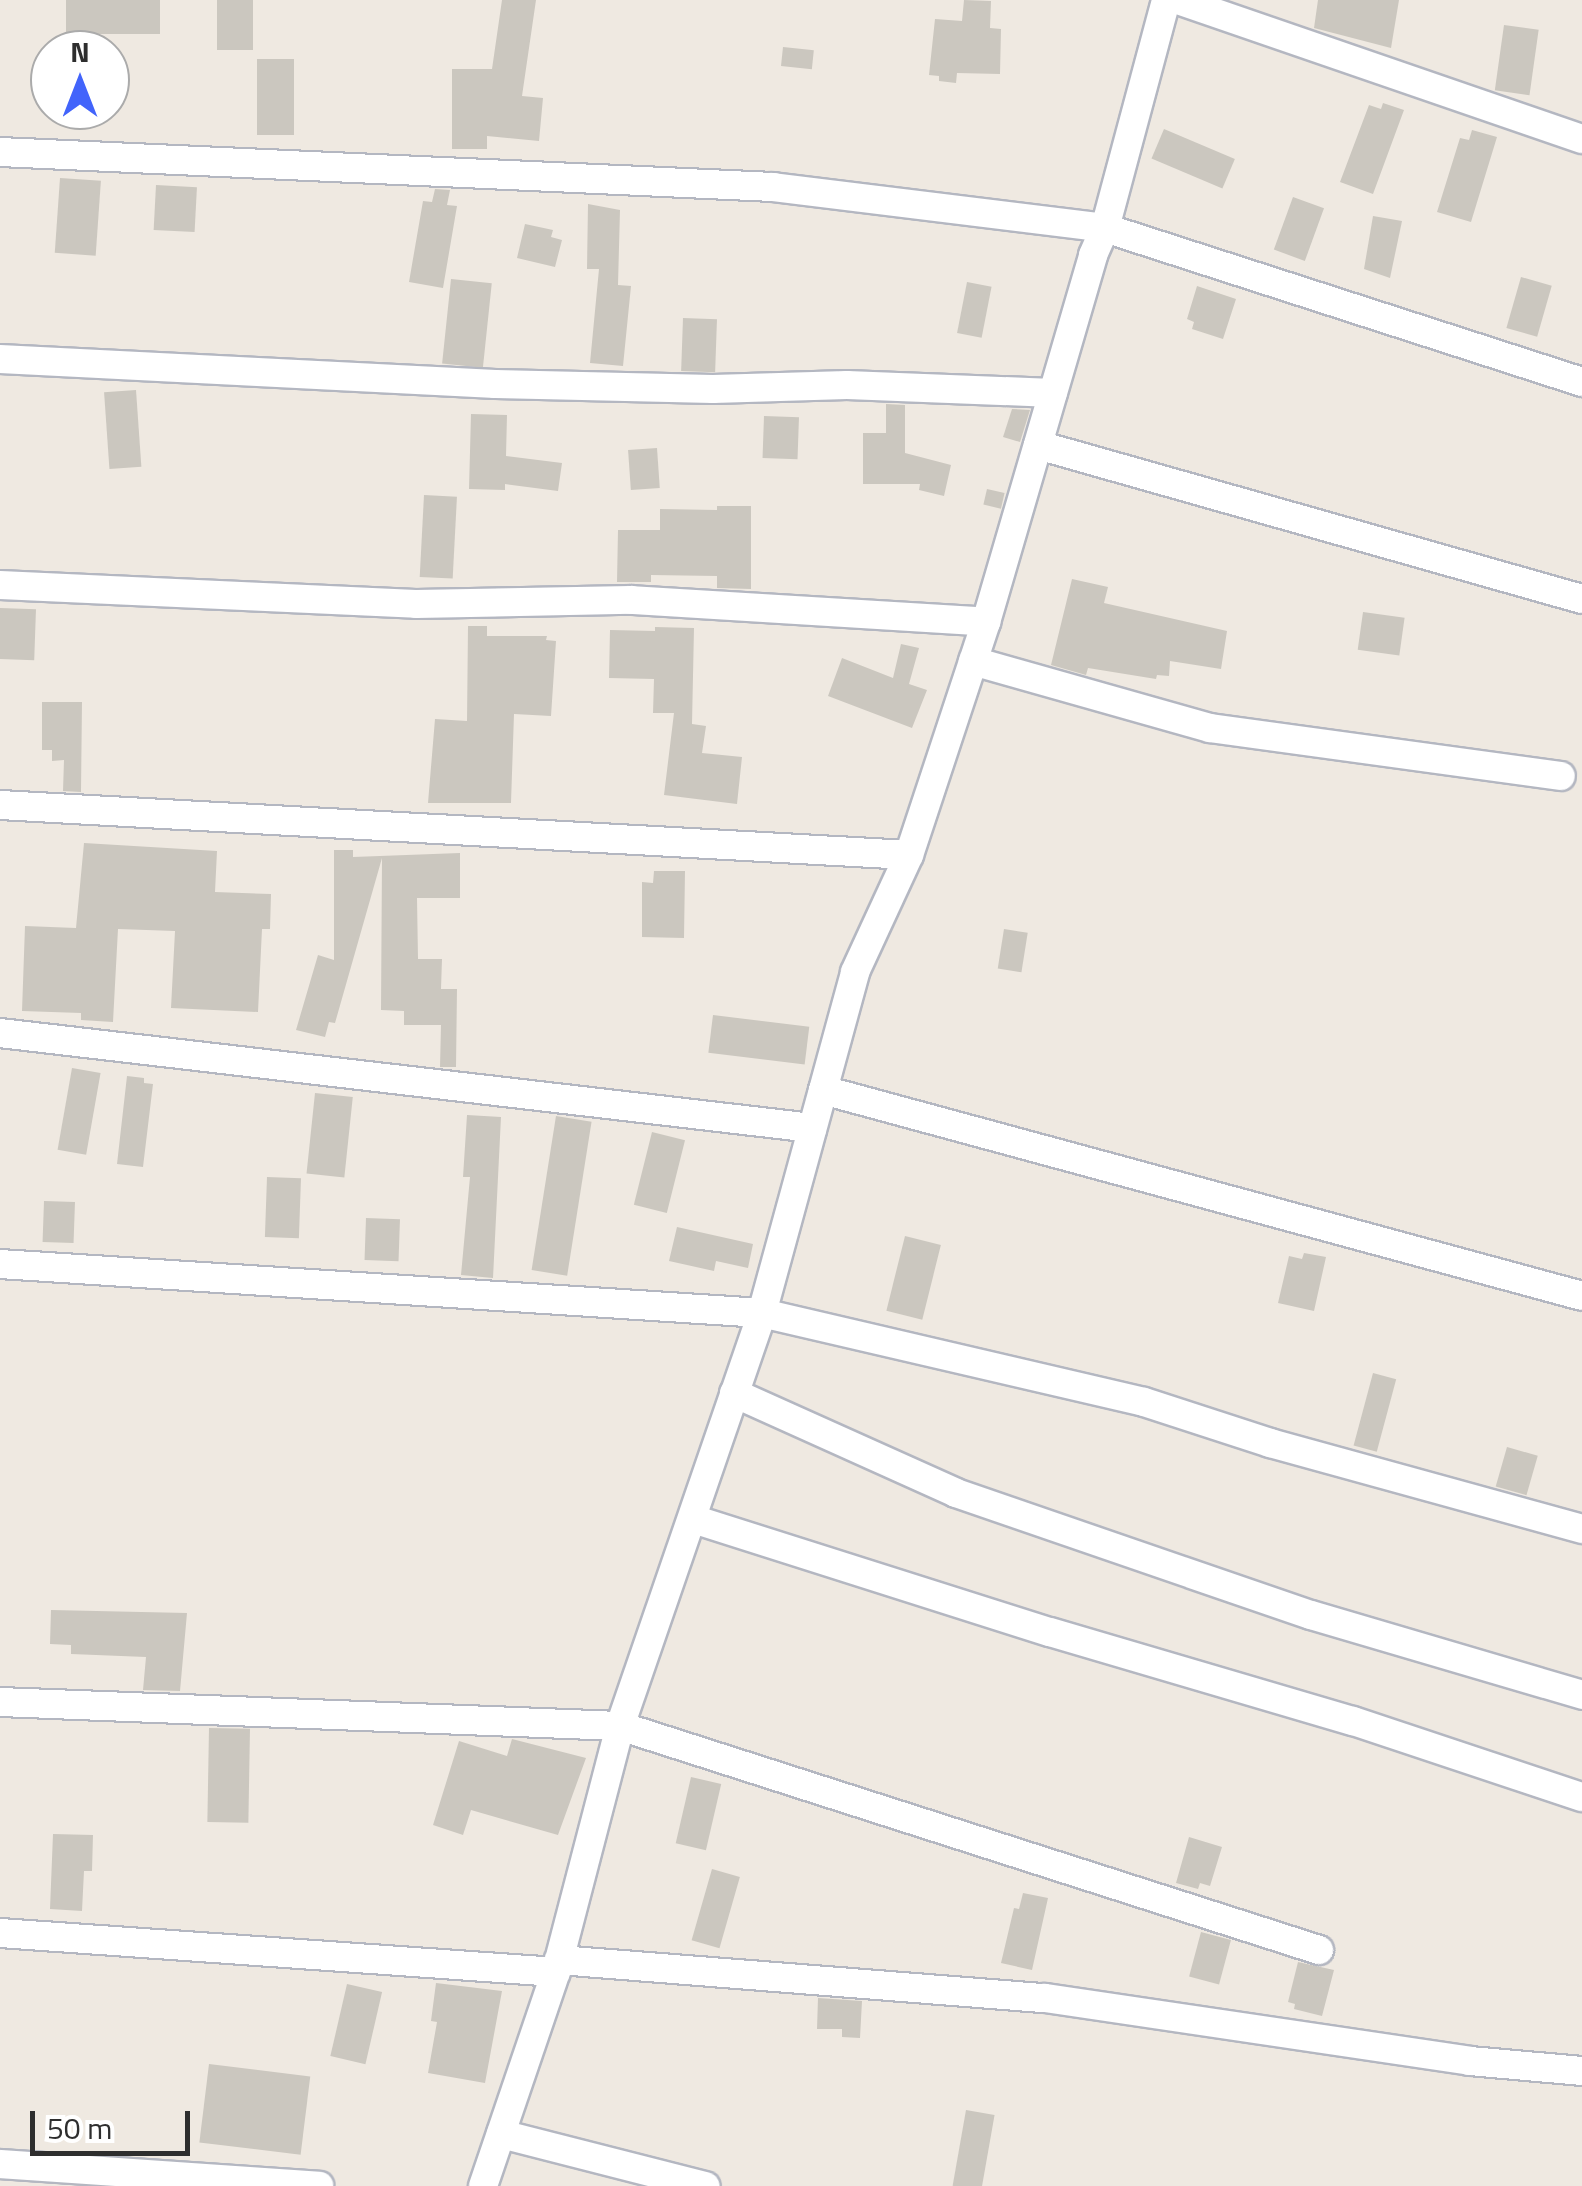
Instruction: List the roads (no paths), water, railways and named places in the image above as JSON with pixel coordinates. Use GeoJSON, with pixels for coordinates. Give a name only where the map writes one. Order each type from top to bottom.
{"type":"FeatureCollection","features":[{"type":"Feature","properties":{"kind":"street"},"geometry":{"type":"LineString","coordinates":[[484,2186],[557,1966],[620,1726],[762,1312],[855,972],[909,855],[986,622],[1105,228],[1166,0]]}},
{"type":"Feature","properties":{"kind":"street"},"geometry":{"type":"LineString","coordinates":[[1178,0],[1582,138]]}},
{"type":"Feature","properties":{"kind":"street"},"geometry":{"type":"LineString","coordinates":[[0,152],[773,187],[1105,228],[1582,382]]}},
{"type":"Feature","properties":{"kind":"street"},"geometry":{"type":"LineString","coordinates":[[0,360],[495,384],[713,390],[847,385],[1053,393]]}},
{"type":"Feature","properties":{"kind":"street"},"geometry":{"type":"LineString","coordinates":[[1038,445],[1582,599]]}},
{"type":"Feature","properties":{"kind":"street"},"geometry":{"type":"LineString","coordinates":[[0,585],[416,604],[632,600],[986,622]]}},
{"type":"Feature","properties":{"kind":"street"},"geometry":{"type":"LineString","coordinates":[[973,661],[1210,728],[1561,776]]}},
{"type":"Feature","properties":{"kind":"street"},"geometry":{"type":"LineString","coordinates":[[0,805],[909,855]]}},
{"type":"Feature","properties":{"kind":"street"},"geometry":{"type":"LineString","coordinates":[[0,1033],[812,1128]]}},
{"type":"Feature","properties":{"kind":"street"},"geometry":{"type":"LineString","coordinates":[[823,1090],[1582,1296]]}},
{"type":"Feature","properties":{"kind":"street"},"geometry":{"type":"LineString","coordinates":[[0,1264],[762,1312],[1144,1402],[1270,1443],[1582,1529]]}},
{"type":"Feature","properties":{"kind":"street"},"geometry":{"type":"LineString","coordinates":[[734,1393],[956,1493],[1311,1615],[1582,1696]]}},
{"type":"Feature","properties":{"kind":"street"},"geometry":{"type":"LineString","coordinates":[[693,1519],[1050,1632],[1353,1721],[1582,1797]]}},
{"type":"Feature","properties":{"kind":"street"},"geometry":{"type":"LineString","coordinates":[[0,1702],[620,1726],[1320,1950]]}},
{"type":"Feature","properties":{"kind":"street"},"geometry":{"type":"LineString","coordinates":[[0,1932],[1045,1998],[1470,2061],[1582,2071]]}},
{"type":"Feature","properties":{"kind":"street"},"geometry":{"type":"LineString","coordinates":[[501,2134],[704,2186]]}},
{"type":"Feature","properties":{"kind":"street"},"geometry":{"type":"LineString","coordinates":[[0,2164],[319,2186]]}}]}
